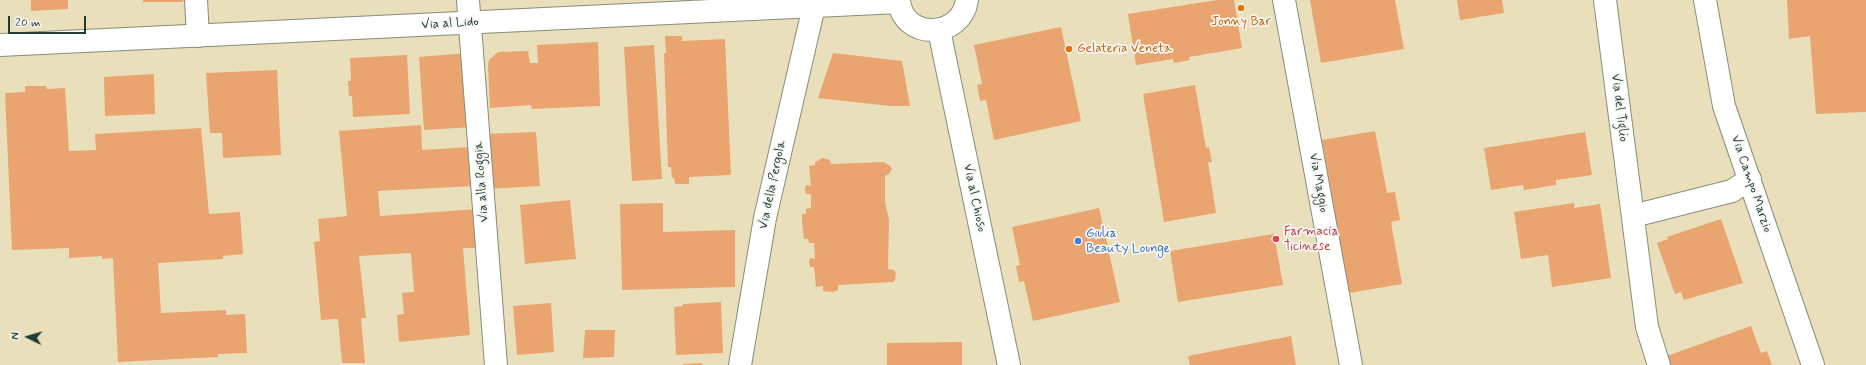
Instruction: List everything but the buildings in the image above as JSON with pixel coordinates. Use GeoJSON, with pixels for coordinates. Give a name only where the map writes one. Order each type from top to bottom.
{"type":"FeatureCollection","features":[{"type":"Feature","properties":{"kind":"street"},"geometry":{"type":"LineString","coordinates":[[196,0],[198,36]]}},
{"type":"Feature","properties":{"kind":"street","name":"Via alla Roggia"},"geometry":{"type":"LineString","coordinates":[[468,0],[496,365]]}},
{"type":"Feature","properties":{"kind":"street"},"geometry":{"type":"LineString","coordinates":[[899,1],[907,18],[913,24],[927,30],[939,30],[954,23],[960,17],[966,0]]}},
{"type":"Feature","properties":{"kind":"street","name":"Via Maggio"},"geometry":{"type":"LineString","coordinates":[[1284,0],[1351,365]]}},
{"type":"Feature","properties":{"kind":"street","name":"Via del Tiglio"},"geometry":{"type":"LineString","coordinates":[[1605,0],[1647,327],[1659,365]]}},
{"type":"Feature","properties":{"kind":"street","name":"Via Campo Marzio"},"geometry":{"type":"LineString","coordinates":[[1705,0],[1724,106],[1813,365]]}},
{"type":"Feature","properties":{"kind":"street","name":"Via al Lido"},"geometry":{"type":"LineString","coordinates":[[0,45],[899,1]]}},
{"type":"Feature","properties":{"kind":"street","name":"Via della Pergola"},"geometry":{"type":"LineString","coordinates":[[740,365],[765,218],[814,6]]}},
{"type":"Feature","properties":{"kind":"street","name":"Via al Chioso"},"geometry":{"type":"LineString","coordinates":[[939,30],[1009,365]]}},
{"type":"Feature","properties":{"kind":"street"},"geometry":{"type":"LineString","coordinates":[[1633,216],[1732,191],[1750,179]]}},
{"type":"Feature","properties":{"kind":"place","name":"Jonny Bar"},"geometry":{"type":"Point","coordinates":[1241,8]}},
{"type":"Feature","properties":{"kind":"place","name":"Gelateria Veneta"},"geometry":{"type":"Point","coordinates":[1069,49]}},
{"type":"Feature","properties":{"kind":"place","name":"Farmacia Ticinese"},"geometry":{"type":"Point","coordinates":[1276,239]}},
{"type":"Feature","properties":{"kind":"place","name":"Giulia Beauty Lounge"},"geometry":{"type":"Point","coordinates":[1078,241]}}]}
